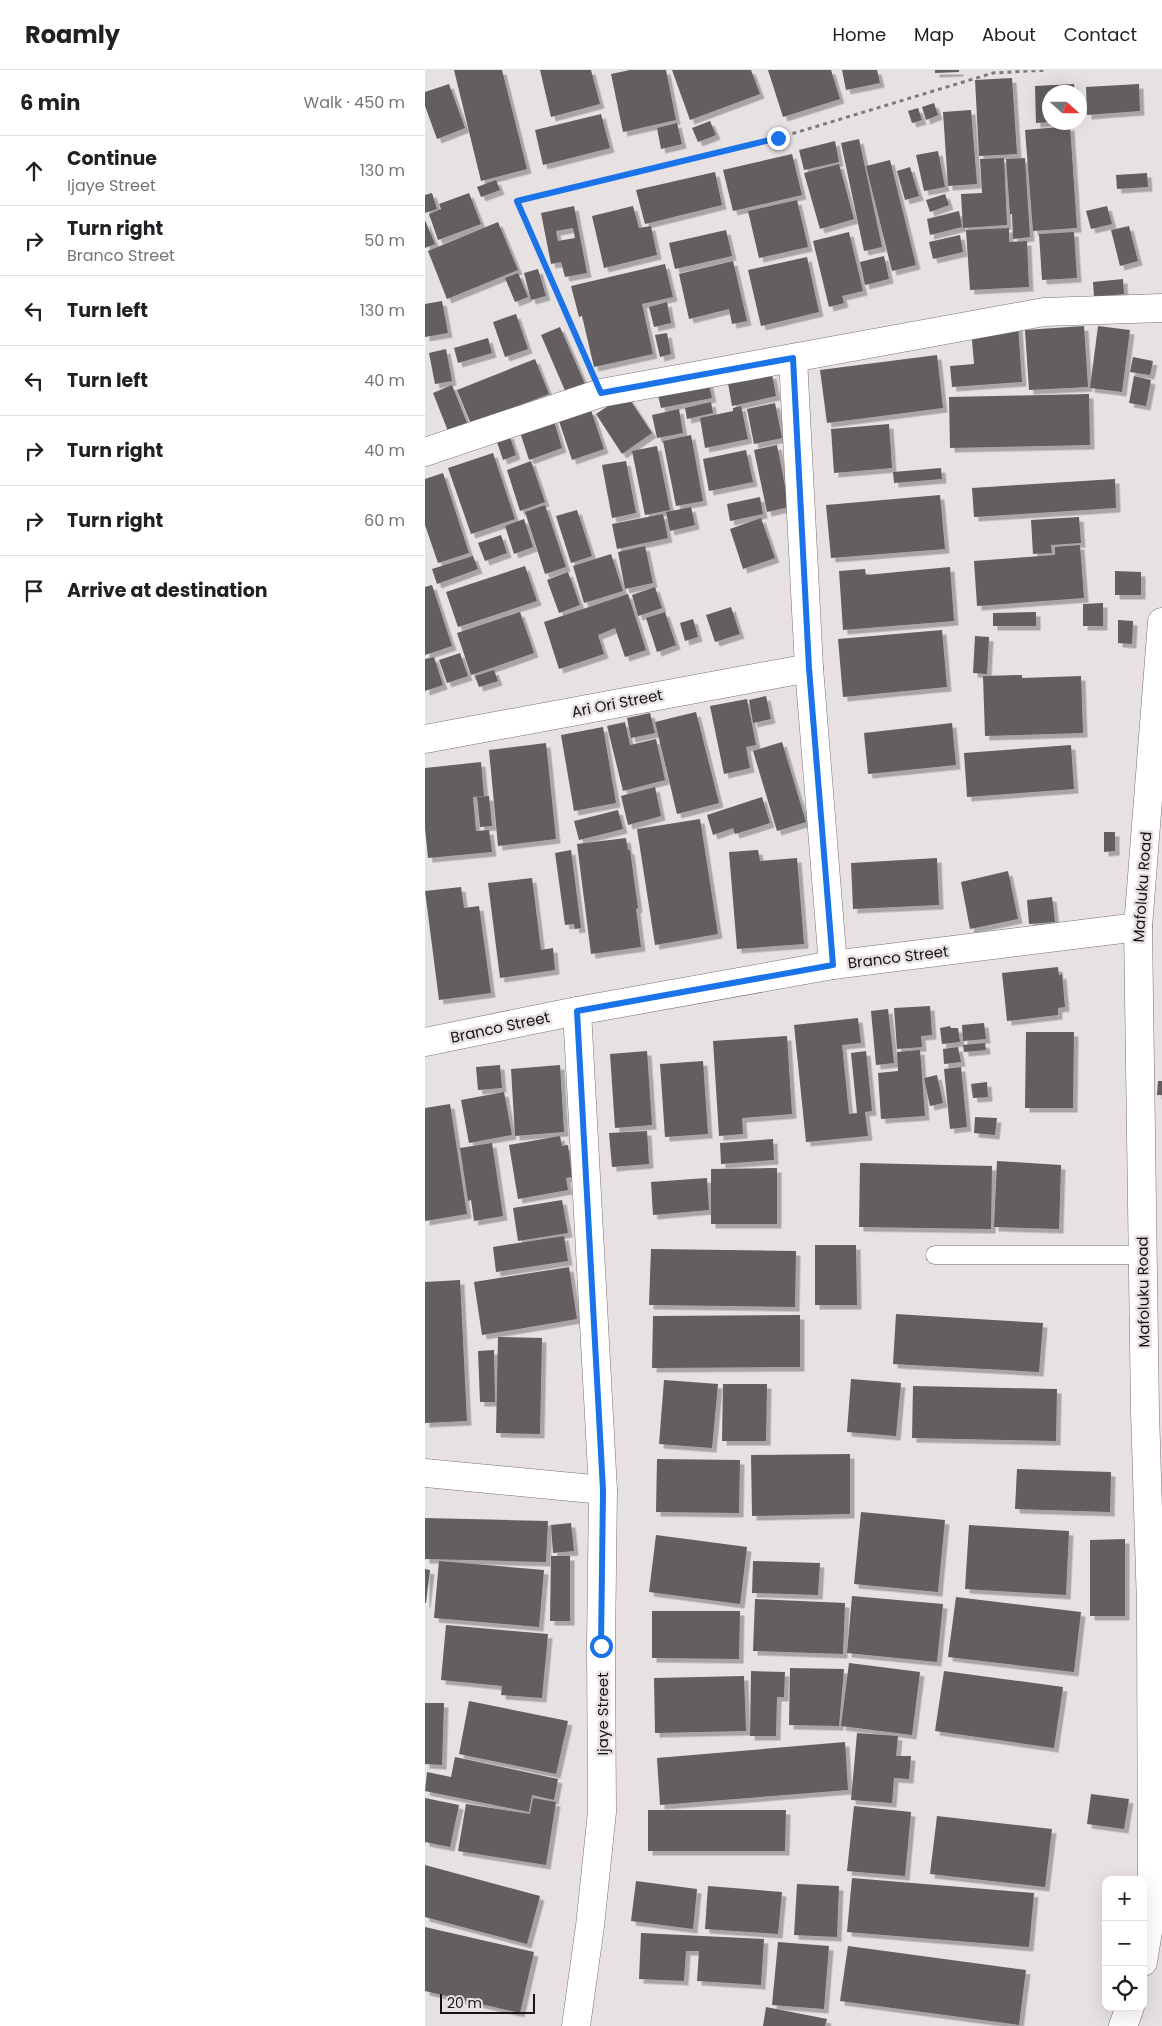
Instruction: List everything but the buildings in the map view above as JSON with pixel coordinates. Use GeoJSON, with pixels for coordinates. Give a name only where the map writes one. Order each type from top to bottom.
{"type":"FeatureCollection","features":[{"type":"Feature","properties":{"kind":"street"},"geometry":{"type":"LineString","coordinates":[[425,452],[601,393],[1044,312],[1162,308]]}},
{"type":"Feature","properties":{"kind":"street"},"geometry":{"type":"LineString","coordinates":[[793,358],[809,668],[833,965]]}},
{"type":"Feature","properties":{"kind":"street","name":"Mafoluku Road"},"geometry":{"type":"LineString","coordinates":[[1147,1938],[1152,1908],[1151,1606],[1153,1410],[1142,1255],[1138,928],[1162,622]]}},
{"type":"Feature","properties":{"kind":"street","name":"Ari Ori Street"},"geometry":{"type":"LineString","coordinates":[[425,739],[809,668]]}},
{"type":"Feature","properties":{"kind":"street","name":"Branco Street"},"geometry":{"type":"LineString","coordinates":[[425,1042],[577,1011],[833,965],[1138,928]]}},
{"type":"Feature","properties":{"kind":"street","name":"Ijaye Street"},"geometry":{"type":"LineString","coordinates":[[576,2026],[590,1926],[602,1812],[601,1646],[603,1490],[577,1011]]}},
{"type":"Feature","properties":{"kind":"street"},"geometry":{"type":"LineString","coordinates":[[425,1473],[603,1490]]}},
{"type":"Feature","properties":{"kind":"street"},"geometry":{"type":"LineString","coordinates":[[1123,2026],[1129,2011]]}},
{"type":"Feature","properties":{"kind":"lane"},"geometry":{"type":"LineString","coordinates":[[935,1255],[1142,1255]]}},
{"type":"Feature","properties":{"kind":"path"},"geometry":{"type":"LineString","coordinates":[[601,393],[517,201],[778,138],[993,73],[1047,70]]}},
{"type":"Feature","properties":{"kind":"route"},"geometry":{"type":"LineString","coordinates":[[601,1646],[603,1490],[577,1011],[833,965],[809,668],[793,358],[601,393],[517,201],[778,138]]}}]}
